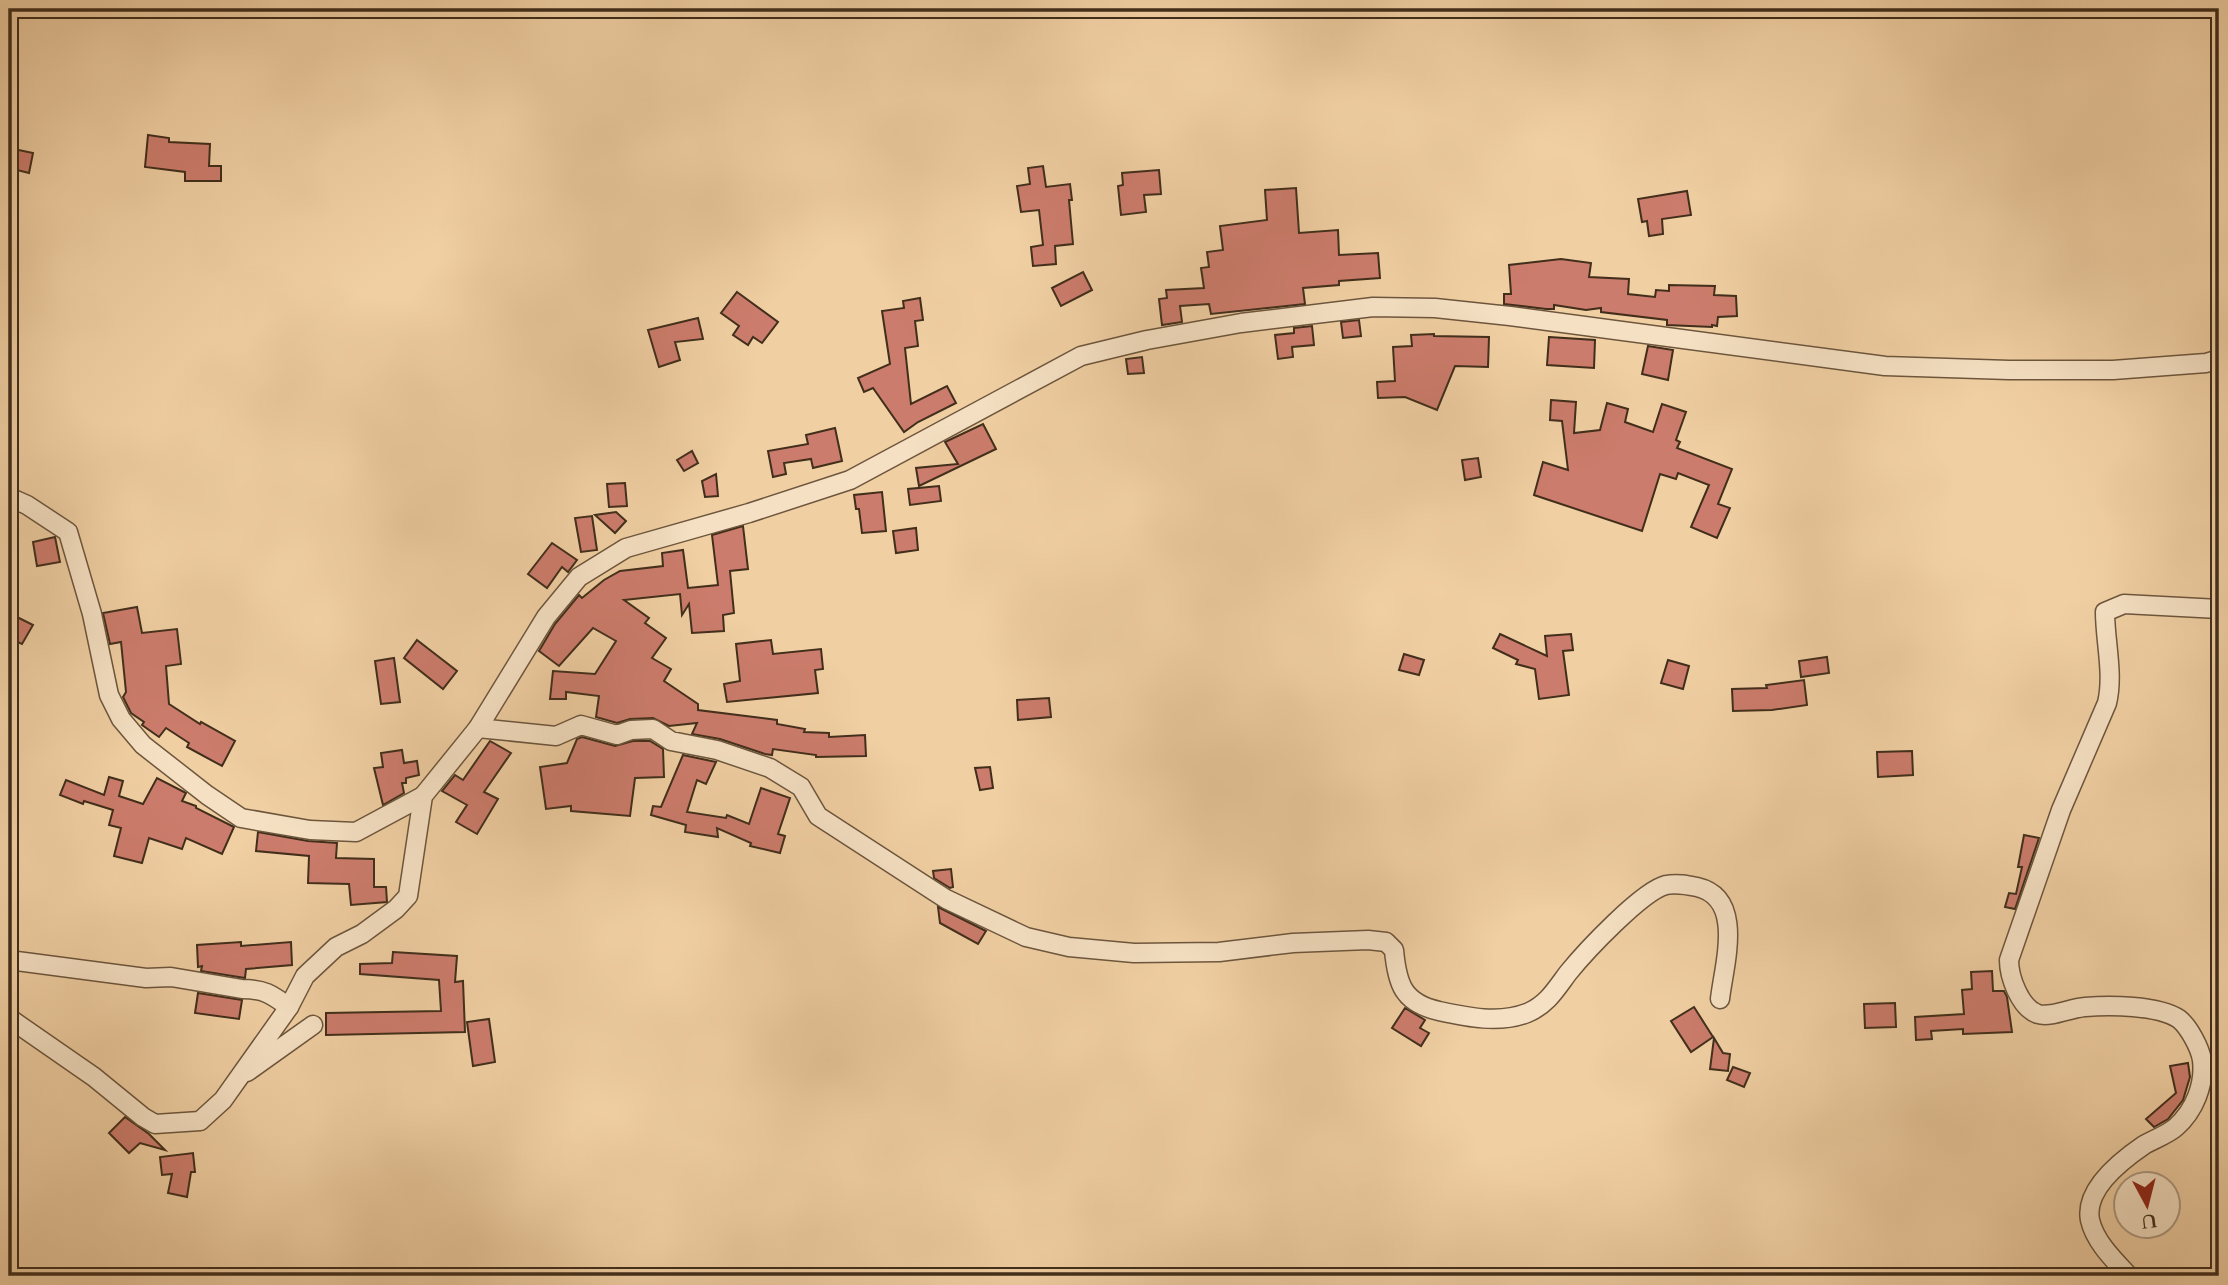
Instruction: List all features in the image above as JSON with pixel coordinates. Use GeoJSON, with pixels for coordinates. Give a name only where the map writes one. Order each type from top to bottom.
{"type":"FeatureCollection","features":[{"type":"Feature","properties":{"kind":"street"},"geometry":{"type":"LineString","coordinates":[[9,497],[27,505],[68,532],[92,614],[109,695],[121,719],[143,746],[241,818],[310,830],[356,832],[423,796],[478,728],[546,617],[579,577],[626,548],[749,513],[850,480],[1081,356],[1147,340],[1241,323],[1373,307],[1435,308],[1510,316],[1885,366],[2113,370],[2206,363],[2219,359]]}},
{"type":"Feature","properties":{"kind":"street"},"geometry":{"type":"LineString","coordinates":[[2129,1276],[2106,1250],[2094,1230],[2090,1218],[2092,1202],[2102,1183],[2118,1166],[2144,1145],[2176,1128],[2196,1102],[2202,1080],[2202,1058],[2192,1036],[2179,1020],[2159,1011],[2085,1007],[2039,1015],[2030,1010],[2021,997],[2010,976],[2009,960],[2061,810],[2107,703],[2110,689],[2105,612],[2124,604],[2219,609]]}},
{"type":"Feature","properties":{"kind":"street"},"geometry":{"type":"LineString","coordinates":[[478,728],[556,736],[581,725],[617,735],[631,730],[653,729],[671,741],[717,750],[771,768],[802,787],[818,816],[829,824],[946,899],[1026,937],[1069,947],[1134,953],[1219,952],[1293,943],[1368,940],[1386,942],[1394,950],[1399,980],[1406,995],[1421,1007],[1486,1019],[1528,1013],[1550,999],[1567,974],[1598,939],[1654,890],[1680,884],[1705,889],[1721,902],[1727,914],[1728,938],[1720,999]]}},
{"type":"Feature","properties":{"kind":"street"},"geometry":{"type":"LineString","coordinates":[[9,1018],[94,1077],[155,1124],[200,1121],[223,1100],[289,1007],[305,975],[336,947],[362,934],[396,909],[408,896],[423,796]]}},
{"type":"Feature","properties":{"kind":"street"},"geometry":{"type":"LineString","coordinates":[[9,960],[146,978],[171,977],[253,989],[268,992],[289,1007]]}},
{"type":"Feature","properties":{"kind":"street"},"geometry":{"type":"LineString","coordinates":[[236,1080],[313,1025]]}},
{"type":"Feature","properties":{"kind":"building"},"geometry":{"type":"Polygon","coordinates":[[[148,135],[169,138],[169,142],[210,144],[209,166],[221,166],[221,181],[185,181],[185,172],[145,167],[148,135]]]}},
{"type":"Feature","properties":{"kind":"building"},"geometry":{"type":"Polygon","coordinates":[[[9,148],[33,153],[29,173],[9,168],[9,148]]]}},
{"type":"Feature","properties":{"kind":"building"},"geometry":{"type":"Polygon","coordinates":[[[1043,166],[1046,187],[1070,184],[1073,244],[1055,246],[1056,264],[1033,266],[1031,247],[1043,245],[1039,210],[1021,212],[1017,186],[1030,184],[1028,168],[1043,166]]]}},
{"type":"Feature","properties":{"kind":"building"},"geometry":{"type":"Polygon","coordinates":[[[1159,170],[1161,194],[1144,195],[1146,212],[1121,215],[1118,186],[1123,185],[1122,173],[1159,170]]]}},
{"type":"Feature","properties":{"kind":"building"},"geometry":{"type":"Polygon","coordinates":[[[1296,188],[1299,233],[1338,230],[1339,255],[1378,253],[1380,278],[1339,281],[1339,285],[1303,288],[1305,304],[1211,314],[1209,304],[1180,306],[1182,322],[1162,325],[1159,299],[1167,298],[1166,290],[1204,288],[1201,268],[1209,267],[1207,252],[1223,250],[1220,226],[1267,220],[1265,190],[1296,188]]]}},
{"type":"Feature","properties":{"kind":"building"},"geometry":{"type":"Polygon","coordinates":[[[1687,191],[1691,215],[1662,219],[1663,234],[1649,236],[1647,221],[1642,222],[1638,199],[1687,191]]]}},
{"type":"Feature","properties":{"kind":"building"},"geometry":{"type":"Polygon","coordinates":[[[1561,259],[1591,263],[1589,277],[1629,279],[1628,294],[1655,297],[1656,290],[1669,291],[1669,285],[1715,286],[1714,295],[1736,296],[1737,316],[1718,317],[1717,326],[1712,327],[1667,325],[1667,320],[1601,312],[1601,308],[1586,310],[1554,305],[1554,309],[1546,309],[1504,304],[1504,294],[1511,294],[1509,265],[1561,259]]]}},
{"type":"Feature","properties":{"kind":"building"},"geometry":{"type":"Polygon","coordinates":[[[1083,272],[1092,290],[1061,306],[1052,288],[1083,272]]]}},
{"type":"Feature","properties":{"kind":"building"},"geometry":{"type":"Polygon","coordinates":[[[737,292],[778,322],[762,343],[753,337],[748,345],[733,335],[739,326],[721,313],[737,292]]]}},
{"type":"Feature","properties":{"kind":"building"},"geometry":{"type":"Polygon","coordinates":[[[920,298],[923,320],[915,321],[918,346],[905,348],[911,404],[947,386],[956,403],[904,432],[873,388],[864,392],[858,378],[890,364],[882,311],[904,308],[903,301],[920,298]]]}},
{"type":"Feature","properties":{"kind":"building"},"geometry":{"type":"Polygon","coordinates":[[[698,318],[703,339],[675,342],[680,360],[659,367],[648,330],[698,318]]]}},
{"type":"Feature","properties":{"kind":"building"},"geometry":{"type":"Polygon","coordinates":[[[1359,320],[1361,336],[1343,338],[1341,322],[1359,320]]]}},
{"type":"Feature","properties":{"kind":"building"},"geometry":{"type":"Polygon","coordinates":[[[1312,326],[1314,345],[1292,347],[1293,357],[1278,359],[1275,335],[1294,333],[1294,328],[1312,326]]]}},
{"type":"Feature","properties":{"kind":"building"},"geometry":{"type":"Polygon","coordinates":[[[1411,335],[1489,337],[1488,367],[1455,366],[1437,410],[1405,397],[1378,398],[1377,382],[1395,381],[1393,347],[1412,346],[1411,335]]]}},
{"type":"Feature","properties":{"kind":"building"},"geometry":{"type":"Polygon","coordinates":[[[1549,337],[1595,340],[1594,368],[1547,365],[1549,337]]]}},
{"type":"Feature","properties":{"kind":"building"},"geometry":{"type":"Polygon","coordinates":[[[1648,346],[1673,350],[1668,380],[1642,374],[1648,346]]]}},
{"type":"Feature","properties":{"kind":"building"},"geometry":{"type":"Polygon","coordinates":[[[1142,357],[1144,373],[1128,374],[1126,359],[1142,357]]]}},
{"type":"Feature","properties":{"kind":"building"},"geometry":{"type":"Polygon","coordinates":[[[1551,400],[1576,402],[1574,433],[1600,430],[1607,403],[1628,409],[1625,422],[1653,432],[1662,404],[1686,412],[1676,440],[1680,442],[1677,448],[1732,469],[1718,504],[1730,508],[1717,538],[1691,527],[1709,485],[1678,473],[1676,479],[1660,474],[1642,531],[1534,495],[1543,462],[1568,470],[1562,421],[1550,420],[1551,400]]]}},
{"type":"Feature","properties":{"kind":"building"},"geometry":{"type":"Polygon","coordinates":[[[983,424],[996,449],[919,486],[916,468],[958,464],[945,442],[983,424]]]}},
{"type":"Feature","properties":{"kind":"building"},"geometry":{"type":"Polygon","coordinates":[[[835,428],[842,461],[813,468],[811,459],[784,463],[786,474],[773,477],[768,451],[808,444],[806,435],[835,428]]]}},
{"type":"Feature","properties":{"kind":"building"},"geometry":{"type":"Polygon","coordinates":[[[692,451],[698,463],[684,471],[677,460],[692,451]]]}},
{"type":"Feature","properties":{"kind":"building"},"geometry":{"type":"Polygon","coordinates":[[[1478,458],[1481,477],[1465,480],[1462,460],[1478,458]]]}},
{"type":"Feature","properties":{"kind":"building"},"geometry":{"type":"Polygon","coordinates":[[[716,474],[718,496],[705,497],[702,481],[716,474]]]}},
{"type":"Feature","properties":{"kind":"building"},"geometry":{"type":"Polygon","coordinates":[[[625,483],[627,506],[609,507],[607,484],[625,483]]]}},
{"type":"Feature","properties":{"kind":"building"},"geometry":{"type":"Polygon","coordinates":[[[939,486],[941,501],[910,505],[908,489],[939,486]]]}},
{"type":"Feature","properties":{"kind":"building"},"geometry":{"type":"Polygon","coordinates":[[[882,492],[886,531],[862,533],[854,495],[882,492]]]}},
{"type":"Feature","properties":{"kind":"building"},"geometry":{"type":"Polygon","coordinates":[[[616,512],[626,521],[615,533],[595,515],[616,512]]]}},
{"type":"Feature","properties":{"kind":"building"},"geometry":{"type":"Polygon","coordinates":[[[592,516],[597,550],[581,552],[575,518],[592,516]]]}},
{"type":"Feature","properties":{"kind":"building"},"geometry":{"type":"Polygon","coordinates":[[[743,526],[748,569],[730,571],[734,613],[723,615],[724,631],[692,633],[689,604],[682,615],[680,594],[624,600],[649,618],[645,623],[666,638],[652,658],[671,669],[664,681],[698,704],[698,710],[777,720],[777,724],[805,729],[804,732],[829,733],[829,737],[865,735],[866,756],[816,757],[773,749],[772,755],[765,754],[720,739],[692,734],[697,723],[669,726],[653,718],[630,719],[617,723],[596,717],[599,696],[566,692],[566,699],[550,699],[553,671],[595,674],[616,641],[593,628],[559,666],[539,651],[555,624],[579,595],[582,598],[620,571],[663,566],[662,553],[683,550],[688,588],[718,585],[712,535],[743,526]]]}},
{"type":"Feature","properties":{"kind":"building"},"geometry":{"type":"Polygon","coordinates":[[[916,528],[918,550],[896,553],[893,531],[916,528]]]}},
{"type":"Feature","properties":{"kind":"building"},"geometry":{"type":"Polygon","coordinates":[[[55,537],[60,562],[37,566],[33,542],[55,537]]]}},
{"type":"Feature","properties":{"kind":"building"},"geometry":{"type":"Polygon","coordinates":[[[552,543],[577,560],[568,572],[562,567],[547,588],[528,574],[552,543]]]}},
{"type":"Feature","properties":{"kind":"building"},"geometry":{"type":"Polygon","coordinates":[[[137,607],[142,633],[177,629],[181,664],[166,666],[169,704],[200,724],[201,722],[235,741],[222,766],[187,747],[189,743],[166,728],[159,737],[131,713],[123,697],[126,692],[121,642],[110,644],[103,613],[137,607]]]}},
{"type":"Feature","properties":{"kind":"building"},"geometry":{"type":"Polygon","coordinates":[[[13,615],[33,625],[22,644],[9,638],[9,622],[13,615]]]}},
{"type":"Feature","properties":{"kind":"building"},"geometry":{"type":"Polygon","coordinates":[[[1500,634],[1547,656],[1545,636],[1571,634],[1573,650],[1563,651],[1569,695],[1539,699],[1535,669],[1516,664],[1518,660],[1493,648],[1500,634]]]}},
{"type":"Feature","properties":{"kind":"building"},"geometry":{"type":"Polygon","coordinates":[[[417,640],[457,671],[443,689],[404,658],[417,640]]]}},
{"type":"Feature","properties":{"kind":"building"},"geometry":{"type":"Polygon","coordinates":[[[771,640],[773,654],[821,649],[823,669],[815,670],[818,693],[727,702],[724,684],[740,681],[736,644],[771,640]]]}},
{"type":"Feature","properties":{"kind":"building"},"geometry":{"type":"Polygon","coordinates":[[[1404,654],[1424,660],[1419,675],[1399,670],[1404,654]]]}},
{"type":"Feature","properties":{"kind":"building"},"geometry":{"type":"Polygon","coordinates":[[[1827,657],[1829,673],[1801,677],[1799,661],[1827,657]]]}},
{"type":"Feature","properties":{"kind":"building"},"geometry":{"type":"Polygon","coordinates":[[[394,658],[400,702],[381,704],[375,661],[394,658]]]}},
{"type":"Feature","properties":{"kind":"building"},"geometry":{"type":"Polygon","coordinates":[[[1668,660],[1689,666],[1683,689],[1661,683],[1668,660]]]}},
{"type":"Feature","properties":{"kind":"building"},"geometry":{"type":"Polygon","coordinates":[[[1804,680],[1807,705],[1772,710],[1733,711],[1732,689],[1767,688],[1766,685],[1804,680]]]}},
{"type":"Feature","properties":{"kind":"building"},"geometry":{"type":"Polygon","coordinates":[[[1049,698],[1051,717],[1018,720],[1017,700],[1049,698]]]}},
{"type":"Feature","properties":{"kind":"building"},"geometry":{"type":"Polygon","coordinates":[[[582,737],[615,746],[633,741],[650,741],[663,749],[664,777],[635,778],[630,816],[571,811],[571,806],[546,809],[540,767],[567,763],[577,739],[582,737]]]}},
{"type":"Feature","properties":{"kind":"building"},"geometry":{"type":"Polygon","coordinates":[[[490,741],[511,753],[484,792],[498,799],[477,834],[456,822],[467,805],[442,791],[455,775],[463,780],[490,741]]]}},
{"type":"Feature","properties":{"kind":"building"},"geometry":{"type":"Polygon","coordinates":[[[402,750],[404,763],[417,761],[419,775],[406,778],[406,783],[402,783],[404,793],[383,805],[374,768],[383,767],[381,753],[402,750]]]}},
{"type":"Feature","properties":{"kind":"building"},"geometry":{"type":"Polygon","coordinates":[[[1912,751],[1913,775],[1878,777],[1877,752],[1912,751]]]}},
{"type":"Feature","properties":{"kind":"building"},"geometry":{"type":"Polygon","coordinates":[[[683,755],[716,762],[706,784],[697,780],[687,812],[726,818],[727,815],[749,824],[761,788],[790,798],[778,834],[785,836],[780,853],[750,846],[751,843],[717,828],[718,837],[685,832],[686,825],[651,815],[653,806],[661,807],[683,755]]]}},
{"type":"Feature","properties":{"kind":"building"},"geometry":{"type":"Polygon","coordinates":[[[990,767],[993,788],[980,790],[975,768],[990,767]]]}},
{"type":"Feature","properties":{"kind":"building"},"geometry":{"type":"Polygon","coordinates":[[[109,777],[123,781],[119,796],[143,804],[157,778],[186,793],[182,801],[234,827],[222,854],[186,838],[182,849],[149,838],[142,863],[114,856],[121,828],[109,825],[113,810],[84,801],[83,804],[60,795],[66,780],[104,795],[109,777]]]}},
{"type":"Feature","properties":{"kind":"building"},"geometry":{"type":"Polygon","coordinates":[[[258,832],[337,843],[336,858],[374,859],[374,887],[386,887],[387,902],[351,905],[349,884],[308,883],[309,856],[256,851],[258,832]]]}},
{"type":"Feature","properties":{"kind":"building"},"geometry":{"type":"Polygon","coordinates":[[[2024,835],[2039,838],[2015,909],[2005,907],[2009,893],[2016,894],[2022,867],[2018,867],[2024,835]]]}},
{"type":"Feature","properties":{"kind":"building"},"geometry":{"type":"Polygon","coordinates":[[[951,869],[953,887],[950,888],[934,878],[933,871],[951,869]]]}},
{"type":"Feature","properties":{"kind":"building"},"geometry":{"type":"Polygon","coordinates":[[[938,907],[986,931],[978,944],[940,923],[938,907]]]}},
{"type":"Feature","properties":{"kind":"building"},"geometry":{"type":"Polygon","coordinates":[[[241,942],[241,946],[291,942],[292,965],[246,969],[245,978],[201,971],[202,966],[198,967],[197,945],[241,942]]]}},
{"type":"Feature","properties":{"kind":"building"},"geometry":{"type":"Polygon","coordinates":[[[393,952],[457,956],[455,982],[463,981],[465,1032],[326,1035],[326,1013],[441,1011],[439,980],[360,974],[360,964],[392,963],[393,952]]]}},
{"type":"Feature","properties":{"kind":"building"},"geometry":{"type":"Polygon","coordinates":[[[1992,971],[1993,991],[2004,991],[2007,997],[2012,1032],[1963,1034],[1963,1029],[1931,1031],[1932,1039],[1916,1040],[1915,1017],[1964,1014],[1962,990],[1972,989],[1971,972],[1992,971]]]}},
{"type":"Feature","properties":{"kind":"building"},"geometry":{"type":"Polygon","coordinates":[[[198,993],[242,1000],[239,1019],[195,1013],[198,993]]]}},
{"type":"Feature","properties":{"kind":"building"},"geometry":{"type":"Polygon","coordinates":[[[1895,1003],[1896,1027],[1865,1028],[1864,1004],[1895,1003]]]}},
{"type":"Feature","properties":{"kind":"building"},"geometry":{"type":"Polygon","coordinates":[[[1694,1007],[1713,1037],[1691,1052],[1671,1021],[1694,1007]]]}},
{"type":"Feature","properties":{"kind":"building"},"geometry":{"type":"Polygon","coordinates":[[[1405,1008],[1425,1020],[1420,1028],[1429,1033],[1421,1046],[1392,1028],[1405,1008]]]}},
{"type":"Feature","properties":{"kind":"building"},"geometry":{"type":"Polygon","coordinates":[[[489,1019],[495,1062],[473,1066],[467,1022],[489,1019]]]}},
{"type":"Feature","properties":{"kind":"building"},"geometry":{"type":"Polygon","coordinates":[[[1714,1038],[1723,1053],[1730,1054],[1728,1071],[1710,1069],[1714,1038]]]}},
{"type":"Feature","properties":{"kind":"building"},"geometry":{"type":"Polygon","coordinates":[[[2188,1063],[2190,1077],[2183,1100],[2168,1119],[2154,1127],[2146,1119],[2176,1093],[2170,1066],[2188,1063]]]}},
{"type":"Feature","properties":{"kind":"building"},"geometry":{"type":"Polygon","coordinates":[[[1733,1067],[1750,1073],[1744,1087],[1727,1080],[1733,1067]]]}},
{"type":"Feature","properties":{"kind":"building"},"geometry":{"type":"Polygon","coordinates":[[[125,1117],[149,1134],[165,1150],[140,1143],[129,1153],[109,1133],[125,1117]]]}},
{"type":"Feature","properties":{"kind":"building"},"geometry":{"type":"Polygon","coordinates":[[[193,1153],[195,1172],[191,1172],[187,1197],[168,1193],[172,1174],[162,1175],[160,1157],[193,1153]]]}}]}
